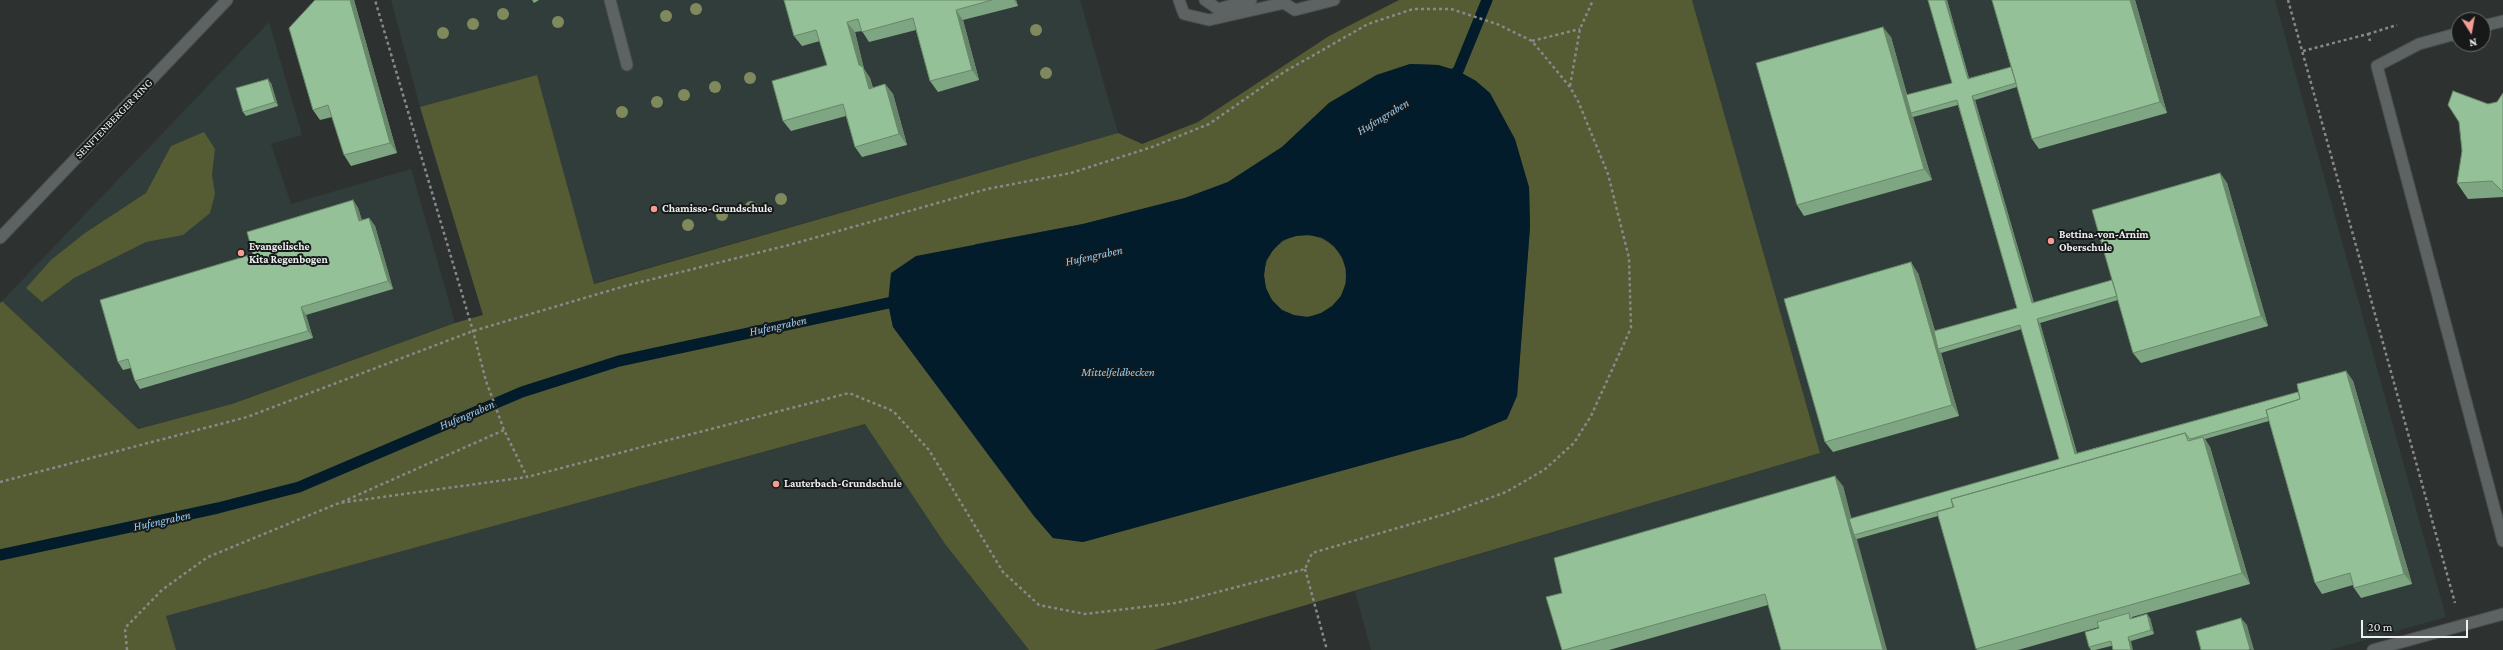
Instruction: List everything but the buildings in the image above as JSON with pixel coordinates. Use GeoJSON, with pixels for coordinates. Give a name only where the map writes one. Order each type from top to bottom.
{"type":"FeatureCollection","features":[{"type":"Feature","properties":{"kind":"street","name":"SENFTENBERGER RING"},"geometry":{"type":"LineString","coordinates":[[0,238],[227,0]]}},
{"type":"Feature","properties":{"kind":"street"},"geometry":{"type":"LineString","coordinates":[[610,0],[626,65]]}},
{"type":"Feature","properties":{"kind":"street"},"geometry":{"type":"LineString","coordinates":[[1179,0],[1184,14],[1209,20],[1283,1],[1295,10],[1334,0]]}},
{"type":"Feature","properties":{"kind":"street"},"geometry":{"type":"LineString","coordinates":[[1205,0],[1218,9],[1251,0]]}},
{"type":"Feature","properties":{"kind":"street"},"geometry":{"type":"LineString","coordinates":[[2491,24],[2503,21]]}},
{"type":"Feature","properties":{"kind":"street"},"geometry":{"type":"LineString","coordinates":[[2451,35],[2419,44],[2377,66],[2503,541]]}},
{"type":"Feature","properties":{"kind":"street"},"geometry":{"type":"LineString","coordinates":[[2372,650],[2503,614]]}},
{"type":"Feature","properties":{"kind":"path"},"geometry":{"type":"LineString","coordinates":[[375,0],[473,331],[486,382],[504,430],[527,477]]}},
{"type":"Feature","properties":{"kind":"path"},"geometry":{"type":"LineString","coordinates":[[1570,87],[1580,29],[1593,0]]}},
{"type":"Feature","properties":{"kind":"path"},"geometry":{"type":"LineString","coordinates":[[2288,0],[2461,625]]}},
{"type":"Feature","properties":{"kind":"path"},"geometry":{"type":"LineString","coordinates":[[0,482],[247,417],[473,331],[625,286],[789,245],[987,189],[1071,173],[1152,148],[1209,124],[1284,72],[1368,24],[1413,9],[1451,9],[1497,24],[1532,42],[1570,87],[1578,101],[1608,174],[1629,258],[1631,328],[1591,416],[1569,448],[1544,470],[1506,492],[1449,513],[1312,553],[1305,569],[1327,650]]}},
{"type":"Feature","properties":{"kind":"path"},"geometry":{"type":"LineString","coordinates":[[1532,42],[1580,29]]}},
{"type":"Feature","properties":{"kind":"path"},"geometry":{"type":"LineString","coordinates":[[2303,51],[2368,34],[2377,66]]}},
{"type":"Feature","properties":{"kind":"path"},"geometry":{"type":"LineString","coordinates":[[338,503],[527,477],[849,393],[893,410],[929,450],[1003,572],[1040,605],[1085,614],[1176,603],[1305,569]]}},
{"type":"Feature","properties":{"kind":"path"},"geometry":{"type":"LineString","coordinates":[[127,650],[125,628],[162,590],[208,557],[338,503],[504,430]]}},
{"type":"Feature","properties":{"kind":"shaded area","name":"Chamisso-Grundschule"},"geometry":{"type":"Polygon","coordinates":[[[391,0],[1080,0],[1118,133],[483,315],[420,107],[391,0]]]}},
{"type":"Feature","properties":{"kind":"shaded area","name":"Bettina-von-Arnim Oberschule"},"geometry":{"type":"Polygon","coordinates":[[[1692,0],[2275,0],[2446,617],[2330,650],[1371,650],[1355,591],[1820,453],[1692,0]]]}},
{"type":"Feature","properties":{"kind":"shaded area","name":"Evangelische Kita Regenbogen"},"geometry":{"type":"Polygon","coordinates":[[[269,22],[302,135],[271,144],[291,204],[411,169],[455,323],[232,404],[137,429],[2,301],[269,22]]]}},
{"type":"Feature","properties":{"kind":"shaded area","name":"Lauterbach-Grundschule"},"geometry":{"type":"Polygon","coordinates":[[[866,424],[945,544],[1029,650],[176,650],[165,616],[866,424]]]}},
{"type":"Feature","properties":{"kind":"green space"},"geometry":{"type":"Polygon","coordinates":[[[1399,0],[1692,0],[1820,453],[1154,650],[1029,650],[945,544],[865,424],[166,616],[176,650],[0,650],[0,303],[2,301],[138,429],[232,404],[455,323],[483,315],[420,107],[537,75],[594,284],[1118,133],[1142,144],[1198,122],[1329,36],[1399,0]],[[1410,64],[1376,75],[1329,103],[1282,147],[1228,182],[1185,198],[1083,224],[976,244],[888,303],[893,327],[1034,516],[1053,538],[1083,542],[1464,437],[1517,396],[1530,227],[1529,187],[1476,81],[1458,71],[1438,65],[1410,64]]]}},
{"type":"Feature","properties":{"kind":"green space"},"geometry":{"type":"Polygon","coordinates":[[[204,132],[215,149],[212,175],[215,194],[210,213],[183,235],[146,242],[74,278],[42,302],[26,288],[51,260],[85,233],[146,193],[171,146],[204,132]]]}},
{"type":"Feature","properties":{"kind":"green space"},"geometry":{"type":"Polygon","coordinates":[[[1305,235],[1321,238],[1334,247],[1343,260],[1346,276],[1343,292],[1334,305],[1321,314],[1305,317],[1289,314],[1276,305],[1267,292],[1264,276],[1267,260],[1276,247],[1289,238],[1305,235]]]}},
{"type":"Feature","properties":{"kind":"water","name":"Mittelfeldbecken"},"geometry":{"type":"Polygon","coordinates":[[[1410,64],[1438,65],[1458,71],[1476,81],[1490,93],[1515,139],[1529,187],[1530,227],[1517,396],[1507,419],[1464,437],[1083,542],[1053,538],[1034,516],[893,327],[888,303],[891,273],[916,256],[1083,224],[1185,198],[1228,182],[1282,147],[1329,103],[1377,75],[1410,64]],[[1309,235],[1296,236],[1283,240],[1273,250],[1266,261],[1264,275],[1266,288],[1272,300],[1282,310],[1294,315],[1308,317],[1321,313],[1332,306],[1341,296],[1346,283],[1346,269],[1342,257],[1334,246],[1323,238],[1309,235]]]}},
{"type":"Feature","properties":{"kind":"waterway","name":"Hufengraben"},"geometry":{"type":"LineString","coordinates":[[1446,79],[1458,71],[1487,0]]}},
{"type":"Feature","properties":{"kind":"waterway","name":"Hufengraben"},"geometry":{"type":"LineString","coordinates":[[0,555],[218,508],[299,487],[522,392],[619,361],[902,300]]}},
{"type":"Feature","properties":{"kind":"place","name":"Chamisso-Grundschule"},"geometry":{"type":"Point","coordinates":[654,209]}},
{"type":"Feature","properties":{"kind":"place","name":"Bettina-von-Arnim Oberschule"},"geometry":{"type":"Point","coordinates":[2051,241]}},
{"type":"Feature","properties":{"kind":"place","name":"Evangelische Kita Regenbogen"},"geometry":{"type":"Point","coordinates":[241,253]}},
{"type":"Feature","properties":{"kind":"place","name":"Lauterbach-Grundschule"},"geometry":{"type":"Point","coordinates":[776,484]}}]}
